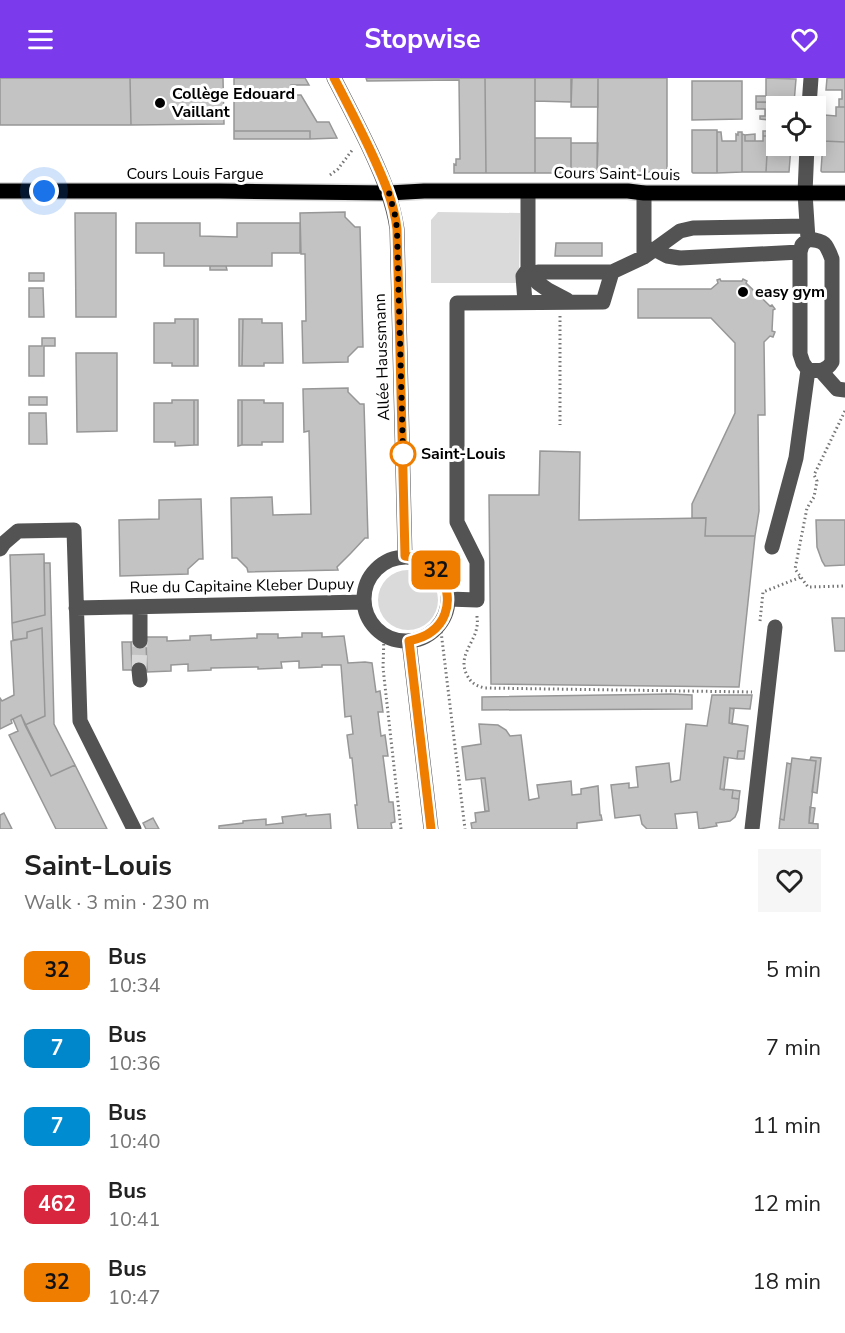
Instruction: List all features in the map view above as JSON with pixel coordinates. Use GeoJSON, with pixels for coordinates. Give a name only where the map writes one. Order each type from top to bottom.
{"type":"FeatureCollection","features":[{"type":"Feature","properties":{"kind":"main road","name":"Cours Louis Fargue"},"geometry":{"type":"LineString","coordinates":[[0,191],[389,193]]}},
{"type":"Feature","properties":{"kind":"main road","name":"Cours Saint-Louis"},"geometry":{"type":"LineString","coordinates":[[389,193],[628,191],[644,194],[845,193]]}},
{"type":"Feature","properties":{"kind":"street","name":"Allée Haussmann"},"geometry":{"type":"LineString","coordinates":[[334,78],[360,127],[389,193],[395,215],[405,556]]}},
{"type":"Feature","properties":{"kind":"street"},"geometry":{"type":"LineString","coordinates":[[810,96],[811,78]]}},
{"type":"Feature","properties":{"kind":"street"},"geometry":{"type":"LineString","coordinates":[[807,156],[800,354],[803,363],[837,389],[845,390]]}},
{"type":"Feature","properties":{"kind":"street"},"geometry":{"type":"LineString","coordinates":[[528,192],[533,270],[538,283],[566,302]]}},
{"type":"Feature","properties":{"kind":"street"},"geometry":{"type":"LineString","coordinates":[[644,194],[649,253]]}},
{"type":"Feature","properties":{"kind":"street"},"geometry":{"type":"LineString","coordinates":[[525,302],[523,276],[533,270],[612,272],[649,253],[680,231],[693,228],[818,240],[826,245],[832,259],[832,362],[828,368],[814,371]]}},
{"type":"Feature","properties":{"kind":"street"},"geometry":{"type":"LineString","coordinates":[[649,253],[680,258],[805,239]]}},
{"type":"Feature","properties":{"kind":"street"},"geometry":{"type":"LineString","coordinates":[[448,600],[477,600],[477,562],[457,522],[457,303],[603,302],[612,272]]}},
{"type":"Feature","properties":{"kind":"street"},"geometry":{"type":"LineString","coordinates":[[772,547],[796,458],[814,371]]}},
{"type":"Feature","properties":{"kind":"street"},"geometry":{"type":"LineString","coordinates":[[0,549],[18,531],[74,530],[80,721],[134,829]]}},
{"type":"Feature","properties":{"kind":"street"},"geometry":{"type":"LineString","coordinates":[[405,556],[431,565],[440,574],[446,587],[448,600],[446,613],[440,624],[432,632],[409,641],[396,640],[384,635],[367,615],[364,602],[365,588],[370,576],[379,566],[392,559],[405,556]]}},
{"type":"Feature","properties":{"kind":"street","name":"Rue du Capitaine Kleber Dupuy"},"geometry":{"type":"LineString","coordinates":[[76,608],[364,602]]}},
{"type":"Feature","properties":{"kind":"street"},"geometry":{"type":"LineString","coordinates":[[140,607],[140,641]]}},
{"type":"Feature","properties":{"kind":"street"},"geometry":{"type":"LineString","coordinates":[[752,829],[768,692],[767,624]]}},
{"type":"Feature","properties":{"kind":"street"},"geometry":{"type":"LineString","coordinates":[[409,641],[431,829]]}},
{"type":"Feature","properties":{"kind":"path"},"geometry":{"type":"LineString","coordinates":[[325,177],[338,170],[345,160],[354,147],[360,127]]}},
{"type":"Feature","properties":{"kind":"path"},"geometry":{"type":"LineString","coordinates":[[560,425],[566,302]]}},
{"type":"Feature","properties":{"kind":"path"},"geometry":{"type":"LineString","coordinates":[[845,411],[814,475],[817,481],[814,497],[807,508],[795,569],[808,587],[845,586]]}},
{"type":"Feature","properties":{"kind":"path"},"geometry":{"type":"LineString","coordinates":[[767,624],[763,591],[801,577]]}},
{"type":"Feature","properties":{"kind":"path"},"geometry":{"type":"LineString","coordinates":[[477,600],[477,627],[464,656],[463,668],[468,678],[476,686],[485,688],[768,692]]}},
{"type":"Feature","properties":{"kind":"path"},"geometry":{"type":"LineString","coordinates":[[440,624],[465,829]]}},
{"type":"Feature","properties":{"kind":"path"},"geometry":{"type":"LineString","coordinates":[[384,635],[383,668],[401,829]]}},
{"type":"Feature","properties":{"kind":"shaded area"},"geometry":{"type":"Polygon","coordinates":[[[438,212],[520,213],[519,283],[431,283],[431,220],[438,212]]]}},
{"type":"Feature","properties":{"kind":"shaded area"},"geometry":{"type":"Polygon","coordinates":[[[408,570],[425,575],[433,583],[438,600],[433,617],[425,625],[408,630],[391,625],[383,617],[378,600],[383,583],[391,575],[408,570]]]}},
{"type":"Feature","properties":{"kind":"building"},"geometry":{"type":"Polygon","coordinates":[[[0,78],[130,78],[131,125],[0,125],[0,78]]]}},
{"type":"Feature","properties":{"kind":"building"},"geometry":{"type":"Polygon","coordinates":[[[130,78],[223,78],[224,124],[131,125],[130,78]]]}},
{"type":"Feature","properties":{"kind":"building"},"geometry":{"type":"Polygon","coordinates":[[[234,78],[305,78],[309,85],[291,85],[291,95],[301,95],[317,122],[329,122],[337,138],[310,139],[310,131],[234,131],[234,78]]]}},
{"type":"Feature","properties":{"kind":"building"},"geometry":{"type":"Polygon","coordinates":[[[366,78],[485,78],[486,173],[454,173],[456,159],[460,159],[459,80],[367,81],[366,78]]]}},
{"type":"Feature","properties":{"kind":"building"},"geometry":{"type":"Polygon","coordinates":[[[485,78],[535,78],[535,173],[486,173],[485,78]]]}},
{"type":"Feature","properties":{"kind":"building"},"geometry":{"type":"Polygon","coordinates":[[[535,78],[571,78],[571,102],[535,101],[535,78]]]}},
{"type":"Feature","properties":{"kind":"building"},"geometry":{"type":"Polygon","coordinates":[[[572,78],[598,78],[598,107],[571,107],[572,78]]]}},
{"type":"Feature","properties":{"kind":"building"},"geometry":{"type":"Polygon","coordinates":[[[598,78],[667,78],[667,172],[597,172],[598,78]]]}},
{"type":"Feature","properties":{"kind":"building"},"geometry":{"type":"Polygon","coordinates":[[[766,78],[796,79],[795,96],[766,96],[766,78]]]}},
{"type":"Feature","properties":{"kind":"building"},"geometry":{"type":"Polygon","coordinates":[[[827,78],[845,78],[845,107],[839,107],[842,90],[826,90],[827,78]]]}},
{"type":"Feature","properties":{"kind":"building"},"geometry":{"type":"Polygon","coordinates":[[[692,81],[742,81],[742,119],[692,120],[692,81]]]}},
{"type":"Feature","properties":{"kind":"building"},"geometry":{"type":"Polygon","coordinates":[[[756,96],[766,96],[766,102],[756,102],[756,96]]]}},
{"type":"Feature","properties":{"kind":"building"},"geometry":{"type":"Polygon","coordinates":[[[756,102],[766,102],[766,120],[760,119],[760,116],[765,116],[765,109],[756,109],[756,102]]]}},
{"type":"Feature","properties":{"kind":"building"},"geometry":{"type":"Polygon","coordinates":[[[836,107],[845,107],[845,142],[826,141],[826,115],[836,116],[836,107]]]}},
{"type":"Feature","properties":{"kind":"building"},"geometry":{"type":"Polygon","coordinates":[[[692,130],[717,130],[717,173],[692,172],[692,130]]]}},
{"type":"Feature","properties":{"kind":"building"},"geometry":{"type":"Polygon","coordinates":[[[234,131],[310,131],[310,139],[234,139],[234,131]]]}},
{"type":"Feature","properties":{"kind":"building"},"geometry":{"type":"Polygon","coordinates":[[[717,132],[721,132],[722,141],[736,141],[736,134],[742,132],[742,172],[717,173],[717,132]]]}},
{"type":"Feature","properties":{"kind":"building"},"geometry":{"type":"Polygon","coordinates":[[[742,134],[745,135],[745,141],[763,141],[763,136],[766,136],[766,172],[742,172],[742,134]]]}},
{"type":"Feature","properties":{"kind":"building"},"geometry":{"type":"Polygon","coordinates":[[[755,134],[755,141],[745,141],[745,135],[755,134]]]}},
{"type":"Feature","properties":{"kind":"building"},"geometry":{"type":"Polygon","coordinates":[[[535,138],[571,138],[571,173],[535,173],[535,138]]]}},
{"type":"Feature","properties":{"kind":"building"},"geometry":{"type":"Polygon","coordinates":[[[826,141],[845,142],[845,172],[821,171],[822,156],[826,156],[826,141]]]}},
{"type":"Feature","properties":{"kind":"building"},"geometry":{"type":"Polygon","coordinates":[[[571,143],[598,143],[597,172],[571,173],[571,143]]]}},
{"type":"Feature","properties":{"kind":"building"},"geometry":{"type":"Polygon","coordinates":[[[767,156],[790,156],[789,172],[766,172],[767,156]]]}},
{"type":"Feature","properties":{"kind":"building"},"geometry":{"type":"Polygon","coordinates":[[[345,212],[345,217],[355,227],[360,227],[363,347],[358,347],[348,357],[348,362],[303,363],[302,321],[306,321],[305,254],[301,254],[300,213],[345,212]]]}},
{"type":"Feature","properties":{"kind":"building"},"geometry":{"type":"Polygon","coordinates":[[[75,213],[116,213],[116,317],[76,317],[75,213]]]}},
{"type":"Feature","properties":{"kind":"building"},"geometry":{"type":"Polygon","coordinates":[[[136,223],[200,223],[200,236],[237,237],[237,223],[300,223],[300,253],[272,253],[272,266],[164,266],[164,253],[136,253],[136,223]]]}},
{"type":"Feature","properties":{"kind":"building"},"geometry":{"type":"Polygon","coordinates":[[[556,243],[602,243],[602,256],[555,256],[556,243]]]}},
{"type":"Feature","properties":{"kind":"building"},"geometry":{"type":"Polygon","coordinates":[[[210,266],[226,266],[227,270],[210,270],[210,266]]]}},
{"type":"Feature","properties":{"kind":"building"},"geometry":{"type":"Polygon","coordinates":[[[29,273],[44,273],[44,281],[29,281],[29,273]]]}},
{"type":"Feature","properties":{"kind":"building"},"geometry":{"type":"Polygon","coordinates":[[[720,279],[721,281],[742,281],[743,279],[747,281],[746,283],[775,309],[773,310],[772,331],[775,332],[773,337],[770,336],[764,342],[765,415],[758,415],[759,511],[755,536],[705,536],[706,518],[692,518],[692,504],[735,413],[735,343],[711,318],[638,318],[638,289],[711,289],[720,279]]]}},
{"type":"Feature","properties":{"kind":"building"},"geometry":{"type":"Polygon","coordinates":[[[29,288],[43,288],[44,317],[29,317],[29,288]]]}},
{"type":"Feature","properties":{"kind":"building"},"geometry":{"type":"Polygon","coordinates":[[[175,319],[194,319],[194,366],[154,363],[154,323],[175,323],[175,319]]]}},
{"type":"Feature","properties":{"kind":"building"},"geometry":{"type":"Polygon","coordinates":[[[194,319],[198,319],[198,366],[194,366],[194,319]]]}},
{"type":"Feature","properties":{"kind":"building"},"geometry":{"type":"Polygon","coordinates":[[[239,319],[243,319],[242,366],[239,366],[239,319]]]}},
{"type":"Feature","properties":{"kind":"building"},"geometry":{"type":"Polygon","coordinates":[[[243,319],[262,319],[262,323],[282,323],[283,363],[242,366],[243,319]]]}},
{"type":"Feature","properties":{"kind":"building"},"geometry":{"type":"Polygon","coordinates":[[[42,338],[55,338],[55,346],[44,346],[44,376],[29,376],[29,346],[42,346],[42,338]]]}},
{"type":"Feature","properties":{"kind":"building"},"geometry":{"type":"Polygon","coordinates":[[[76,353],[117,353],[117,431],[77,432],[76,353]]]}},
{"type":"Feature","properties":{"kind":"building"},"geometry":{"type":"Polygon","coordinates":[[[348,388],[348,392],[360,404],[364,404],[368,538],[365,538],[337,567],[338,570],[248,572],[237,558],[232,558],[231,498],[272,497],[273,515],[311,514],[309,431],[304,432],[303,389],[348,388]]]}},
{"type":"Feature","properties":{"kind":"building"},"geometry":{"type":"Polygon","coordinates":[[[29,397],[47,397],[47,405],[29,405],[29,397]]]}},
{"type":"Feature","properties":{"kind":"building"},"geometry":{"type":"Polygon","coordinates":[[[172,400],[194,400],[194,445],[175,446],[175,442],[154,442],[154,403],[172,403],[172,400]]]}},
{"type":"Feature","properties":{"kind":"building"},"geometry":{"type":"Polygon","coordinates":[[[194,400],[198,400],[198,445],[194,445],[194,400]]]}},
{"type":"Feature","properties":{"kind":"building"},"geometry":{"type":"Polygon","coordinates":[[[238,400],[242,400],[242,445],[238,446],[238,400]]]}},
{"type":"Feature","properties":{"kind":"building"},"geometry":{"type":"Polygon","coordinates":[[[242,400],[283,403],[283,442],[242,445],[242,400]]]}},
{"type":"Feature","properties":{"kind":"building"},"geometry":{"type":"Polygon","coordinates":[[[29,413],[46,413],[47,444],[29,444],[29,413]]]}},
{"type":"Feature","properties":{"kind":"building"},"geometry":{"type":"Polygon","coordinates":[[[540,451],[580,452],[579,520],[706,518],[705,536],[755,536],[739,687],[491,684],[489,495],[539,495],[540,451]]]}},
{"type":"Feature","properties":{"kind":"building"},"geometry":{"type":"Polygon","coordinates":[[[201,499],[203,559],[199,559],[188,569],[188,574],[120,576],[119,520],[159,519],[159,500],[201,499]]]}},
{"type":"Feature","properties":{"kind":"building"},"geometry":{"type":"Polygon","coordinates":[[[816,520],[845,520],[845,565],[825,566],[817,547],[816,520]]]}},
{"type":"Feature","properties":{"kind":"building"},"geometry":{"type":"Polygon","coordinates":[[[44,554],[45,615],[12,623],[10,555],[44,554]]]}},
{"type":"Feature","properties":{"kind":"building"},"geometry":{"type":"Polygon","coordinates":[[[44,563],[50,563],[54,724],[75,765],[51,776],[25,725],[45,716],[42,628],[27,632],[27,638],[13,640],[12,623],[45,615],[44,563]]]}},
{"type":"Feature","properties":{"kind":"building"},"geometry":{"type":"Polygon","coordinates":[[[832,618],[845,618],[845,651],[835,651],[832,618]]]}},
{"type":"Feature","properties":{"kind":"building"},"geometry":{"type":"Polygon","coordinates":[[[42,628],[45,716],[25,725],[21,715],[0,729],[0,698],[2,701],[14,695],[11,641],[27,638],[27,632],[42,628]]]}},
{"type":"Feature","properties":{"kind":"building"},"geometry":{"type":"Polygon","coordinates":[[[302,633],[322,633],[322,637],[344,636],[348,663],[372,663],[376,692],[380,691],[383,712],[378,712],[381,736],[385,735],[388,756],[383,756],[389,802],[393,802],[395,822],[391,823],[392,829],[358,829],[352,758],[350,758],[347,735],[353,734],[351,716],[345,717],[341,665],[299,668],[299,661],[281,662],[282,668],[211,668],[211,670],[188,671],[188,664],[171,665],[171,671],[147,672],[146,637],[167,637],[167,641],[190,640],[190,636],[211,635],[211,640],[257,638],[257,634],[278,634],[278,638],[302,637],[302,633]]]}},
{"type":"Feature","properties":{"kind":"building"},"geometry":{"type":"Polygon","coordinates":[[[146,641],[147,670],[132,670],[131,642],[146,641]]]}},
{"type":"Feature","properties":{"kind":"building"},"geometry":{"type":"Polygon","coordinates":[[[122,642],[131,642],[132,670],[123,670],[122,642]]]}},
{"type":"Feature","properties":{"kind":"building"},"geometry":{"type":"Polygon","coordinates":[[[692,695],[692,709],[482,710],[482,697],[692,695]]]}},
{"type":"Feature","properties":{"kind":"building"},"geometry":{"type":"Polygon","coordinates":[[[712,695],[752,695],[750,709],[730,708],[729,723],[748,726],[745,751],[738,751],[737,759],[724,757],[720,789],[733,790],[732,798],[739,799],[735,817],[730,821],[716,823],[717,826],[699,829],[697,812],[675,814],[677,829],[647,829],[642,824],[640,815],[615,818],[611,785],[629,783],[629,788],[638,787],[636,767],[669,763],[671,782],[680,780],[686,724],[707,726],[712,695]]]}},
{"type":"Feature","properties":{"kind":"building"},"geometry":{"type":"Polygon","coordinates":[[[730,708],[734,709],[732,724],[729,723],[730,708]]]}},
{"type":"Feature","properties":{"kind":"building"},"geometry":{"type":"Polygon","coordinates":[[[21,715],[51,776],[75,765],[107,829],[56,829],[9,735],[18,731],[13,719],[21,715]]]}},
{"type":"Feature","properties":{"kind":"building"},"geometry":{"type":"Polygon","coordinates":[[[479,724],[498,725],[510,736],[521,735],[529,800],[539,798],[537,785],[571,781],[572,795],[581,794],[581,789],[598,786],[602,820],[577,823],[577,829],[472,829],[471,823],[476,822],[475,813],[489,811],[485,778],[466,780],[462,747],[481,744],[479,724]]]}},
{"type":"Feature","properties":{"kind":"building"},"geometry":{"type":"Polygon","coordinates":[[[738,751],[745,751],[744,759],[737,759],[738,751]]]}},
{"type":"Feature","properties":{"kind":"building"},"geometry":{"type":"Polygon","coordinates":[[[724,757],[728,758],[724,790],[720,789],[724,757]]]}},
{"type":"Feature","properties":{"kind":"building"},"geometry":{"type":"Polygon","coordinates":[[[811,757],[821,758],[817,793],[812,792],[816,761],[810,760],[811,757]]]}},
{"type":"Feature","properties":{"kind":"building"},"geometry":{"type":"Polygon","coordinates":[[[792,758],[816,761],[809,823],[818,824],[818,829],[779,829],[780,819],[784,820],[792,758]]]}},
{"type":"Feature","properties":{"kind":"building"},"geometry":{"type":"Polygon","coordinates":[[[787,763],[791,764],[784,820],[780,819],[787,763]]]}},
{"type":"Feature","properties":{"kind":"building"},"geometry":{"type":"Polygon","coordinates":[[[481,778],[485,778],[489,811],[485,811],[481,778]]]}},
{"type":"Feature","properties":{"kind":"building"},"geometry":{"type":"Polygon","coordinates":[[[733,790],[740,791],[739,799],[732,798],[733,790]]]}},
{"type":"Feature","properties":{"kind":"building"},"geometry":{"type":"Polygon","coordinates":[[[810,807],[815,808],[813,823],[809,823],[810,807]]]}},
{"type":"Feature","properties":{"kind":"building"},"geometry":{"type":"Polygon","coordinates":[[[4,813],[12,829],[0,829],[0,815],[4,813]]]}},
{"type":"Feature","properties":{"kind":"building"},"geometry":{"type":"Polygon","coordinates":[[[306,814],[306,816],[330,814],[331,829],[219,829],[219,826],[243,823],[243,821],[266,819],[266,825],[283,823],[282,817],[306,814]]]}},
{"type":"Feature","properties":{"kind":"building"},"geometry":{"type":"Polygon","coordinates":[[[153,818],[159,829],[146,829],[143,823],[153,818]]]}},
{"type":"Feature","properties":{"kind":"tunnel"},"geometry":{"type":"LineString","coordinates":[[139,670],[140,641]]}},
{"type":"Feature","properties":{"kind":"bus line","name":"32"},"geometry":{"type":"LineString","coordinates":[[334,78],[382,175],[395,215],[405,556],[431,565],[440,574],[446,587],[448,600],[446,613],[440,624],[432,632],[409,641],[431,829]]}},
{"type":"Feature","properties":{"kind":"place","name":"Collège Edouard Vaillant"},"geometry":{"type":"Point","coordinates":[160,103]}},
{"type":"Feature","properties":{"kind":"place","name":"easy gym"},"geometry":{"type":"Point","coordinates":[743,292]}},
{"type":"Feature","properties":{"kind":"place","name":"Saint-Louis"},"geometry":{"type":"Point","coordinates":[403,454]}},
{"type":"Feature","properties":{"kind":"route"},"geometry":{"type":"LineString","coordinates":[[44,191],[389,193],[397,229],[403,454]]}}]}
